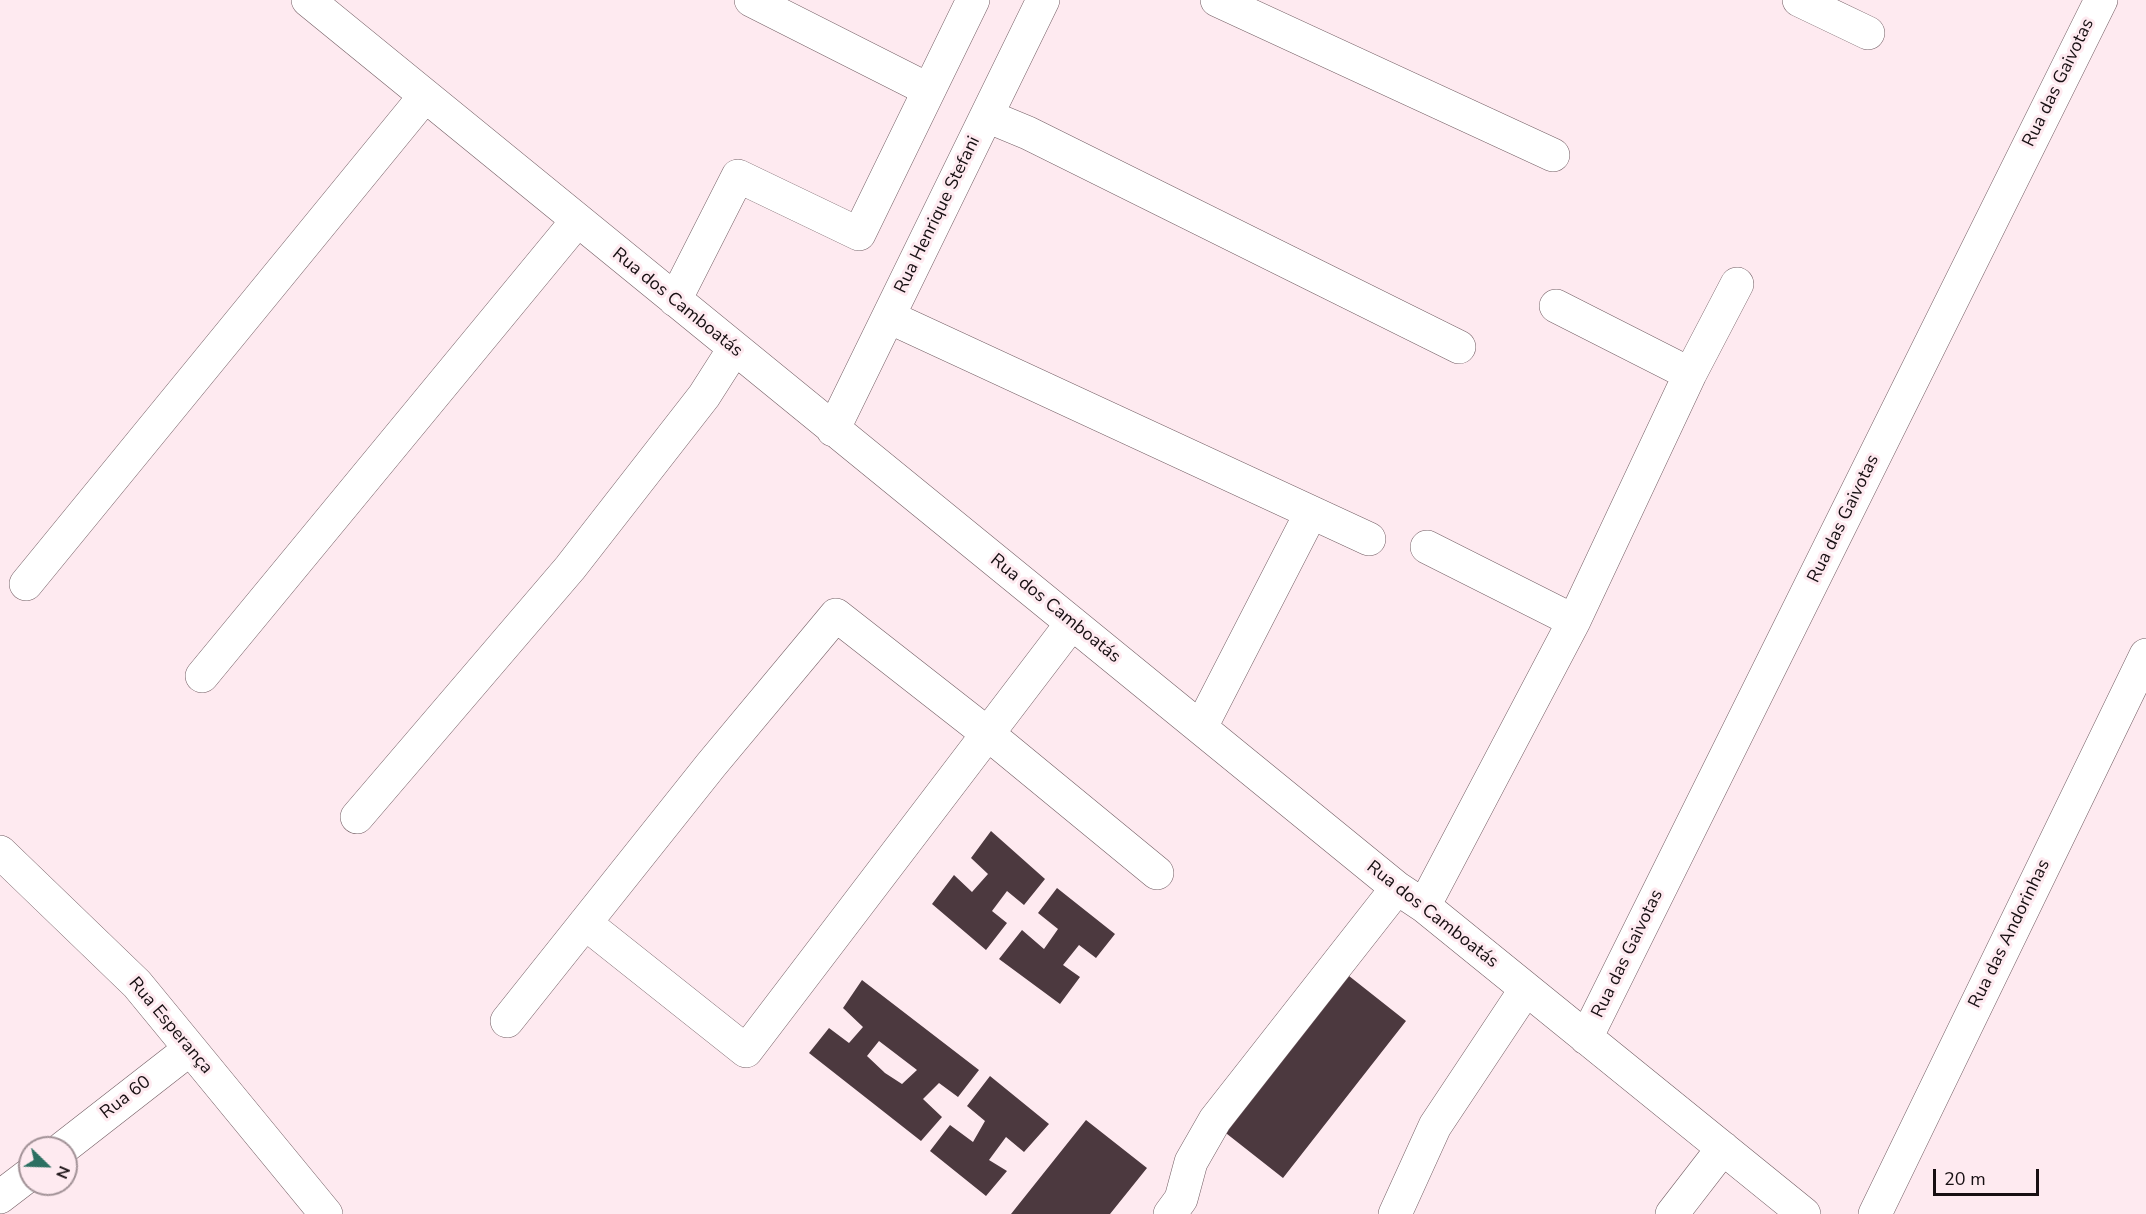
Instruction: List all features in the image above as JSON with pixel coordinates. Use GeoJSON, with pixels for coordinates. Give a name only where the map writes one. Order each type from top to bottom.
{"type":"FeatureCollection","features":[{"type":"Feature","properties":{"kind":"street","name":"Rua dos Camboatás"},"geometry":{"type":"LineString","coordinates":[[308,0],[1397,888],[1424,906],[1804,1214]]}},
{"type":"Feature","properties":{"kind":"street"},"geometry":{"type":"LineString","coordinates":[[751,0],[929,90]]}},
{"type":"Feature","properties":{"kind":"street"},"geometry":{"type":"LineString","coordinates":[[675,300],[738,177],[859,234],[973,0]]}},
{"type":"Feature","properties":{"kind":"street","name":"Rua Henrique Stefani"},"geometry":{"type":"LineString","coordinates":[[833,430],[1043,0]]}},
{"type":"Feature","properties":{"kind":"street"},"geometry":{"type":"LineString","coordinates":[[1217,0],[1553,155]]}},
{"type":"Feature","properties":{"kind":"street"},"geometry":{"type":"LineString","coordinates":[[1799,0],[1868,33]]}},
{"type":"Feature","properties":{"kind":"street","name":"Rua das Gaivotas"},"geometry":{"type":"LineString","coordinates":[[1586,1038],[2101,0]]}},
{"type":"Feature","properties":{"kind":"street"},"geometry":{"type":"LineString","coordinates":[[26,584],[425,96]]}},
{"type":"Feature","properties":{"kind":"street"},"geometry":{"type":"LineString","coordinates":[[987,116],[1028,133],[1459,347]]}},
{"type":"Feature","properties":{"kind":"street"},"geometry":{"type":"LineString","coordinates":[[202,676],[577,221]]}},
{"type":"Feature","properties":{"kind":"street"},"geometry":{"type":"LineString","coordinates":[[1424,906],[1574,621],[1690,374],[1737,284]]}},
{"type":"Feature","properties":{"kind":"street"},"geometry":{"type":"LineString","coordinates":[[1556,306],[1690,374]]}},
{"type":"Feature","properties":{"kind":"street"},"geometry":{"type":"LineString","coordinates":[[889,316],[1369,539]]}},
{"type":"Feature","properties":{"kind":"street"},"geometry":{"type":"LineString","coordinates":[[357,817],[570,568],[704,396],[734,349]]}},
{"type":"Feature","properties":{"kind":"street"},"geometry":{"type":"LineString","coordinates":[[1201,727],[1311,513]]}},
{"type":"Feature","properties":{"kind":"street"},"geometry":{"type":"LineString","coordinates":[[1427,547],[1574,621]]}},
{"type":"Feature","properties":{"kind":"street"},"geometry":{"type":"LineString","coordinates":[[507,1021],[711,765],[836,615],[988,734],[1156,873]]}},
{"type":"Feature","properties":{"kind":"street"},"geometry":{"type":"LineString","coordinates":[[585,923],[746,1051],[1072,623]]}},
{"type":"Feature","properties":{"kind":"street","name":"Rua das Andorinhas"},"geometry":{"type":"LineString","coordinates":[[1875,1214],[2146,655]]}},
{"type":"Feature","properties":{"kind":"street","name":"Rua Esperança"},"geometry":{"type":"LineString","coordinates":[[0,852],[137,984],[326,1214]]}},
{"type":"Feature","properties":{"kind":"street"},"geometry":{"type":"LineString","coordinates":[[1170,1214],[1182,1199],[1191,1162],[1215,1120],[1397,888]]}},
{"type":"Feature","properties":{"kind":"street"},"geometry":{"type":"LineString","coordinates":[[1395,1214],[1435,1126],[1526,989]]}},
{"type":"Feature","properties":{"kind":"street","name":"Rua 60"},"geometry":{"type":"LineString","coordinates":[[78,1136],[190,1049]]}},
{"type":"Feature","properties":{"kind":"street"},"geometry":{"type":"LineString","coordinates":[[1672,1214],[1723,1148]]}},
{"type":"Feature","properties":{"kind":"street"},"geometry":{"type":"LineString","coordinates":[[0,1197],[18,1183]]}},
{"type":"Feature","properties":{"kind":"building"},"geometry":{"type":"Polygon","coordinates":[[[991,831],[1045,879],[1024,905],[1007,891],[992,911],[1007,923],[986,950],[932,904],[954,875],[972,892],[988,874],[971,858],[991,831]]]}},
{"type":"Feature","properties":{"kind":"building"},"geometry":{"type":"Polygon","coordinates":[[[1057,888],[1115,934],[1096,958],[1079,945],[1063,965],[1080,977],[1060,1004],[999,959],[1022,930],[1044,949],[1058,929],[1038,913],[1057,888]]]}},
{"type":"Feature","properties":{"kind":"building"},"geometry":{"type":"Polygon","coordinates":[[[1344,972],[1406,1021],[1283,1178],[1222,1130],[1344,972]]]}},
{"type":"Feature","properties":{"kind":"building"},"geometry":{"type":"Polygon","coordinates":[[[862,980],[979,1070],[958,1097],[939,1083],[923,1099],[942,1117],[921,1141],[809,1053],[829,1028],[849,1043],[863,1027],[843,1008],[862,980]],[[879,1041],[867,1056],[885,1073],[902,1084],[917,1070],[879,1041]]]}},
{"type":"Feature","properties":{"kind":"building"},"geometry":{"type":"Polygon","coordinates":[[[990,1076],[1049,1124],[1024,1152],[1006,1137],[989,1160],[1007,1171],[986,1196],[930,1151],[950,1125],[973,1142],[985,1121],[967,1106],[990,1076]]]}},
{"type":"Feature","properties":{"kind":"building"},"geometry":{"type":"Polygon","coordinates":[[[1086,1120],[1147,1168],[1110,1214],[1011,1214],[1086,1120]]]}}]}
